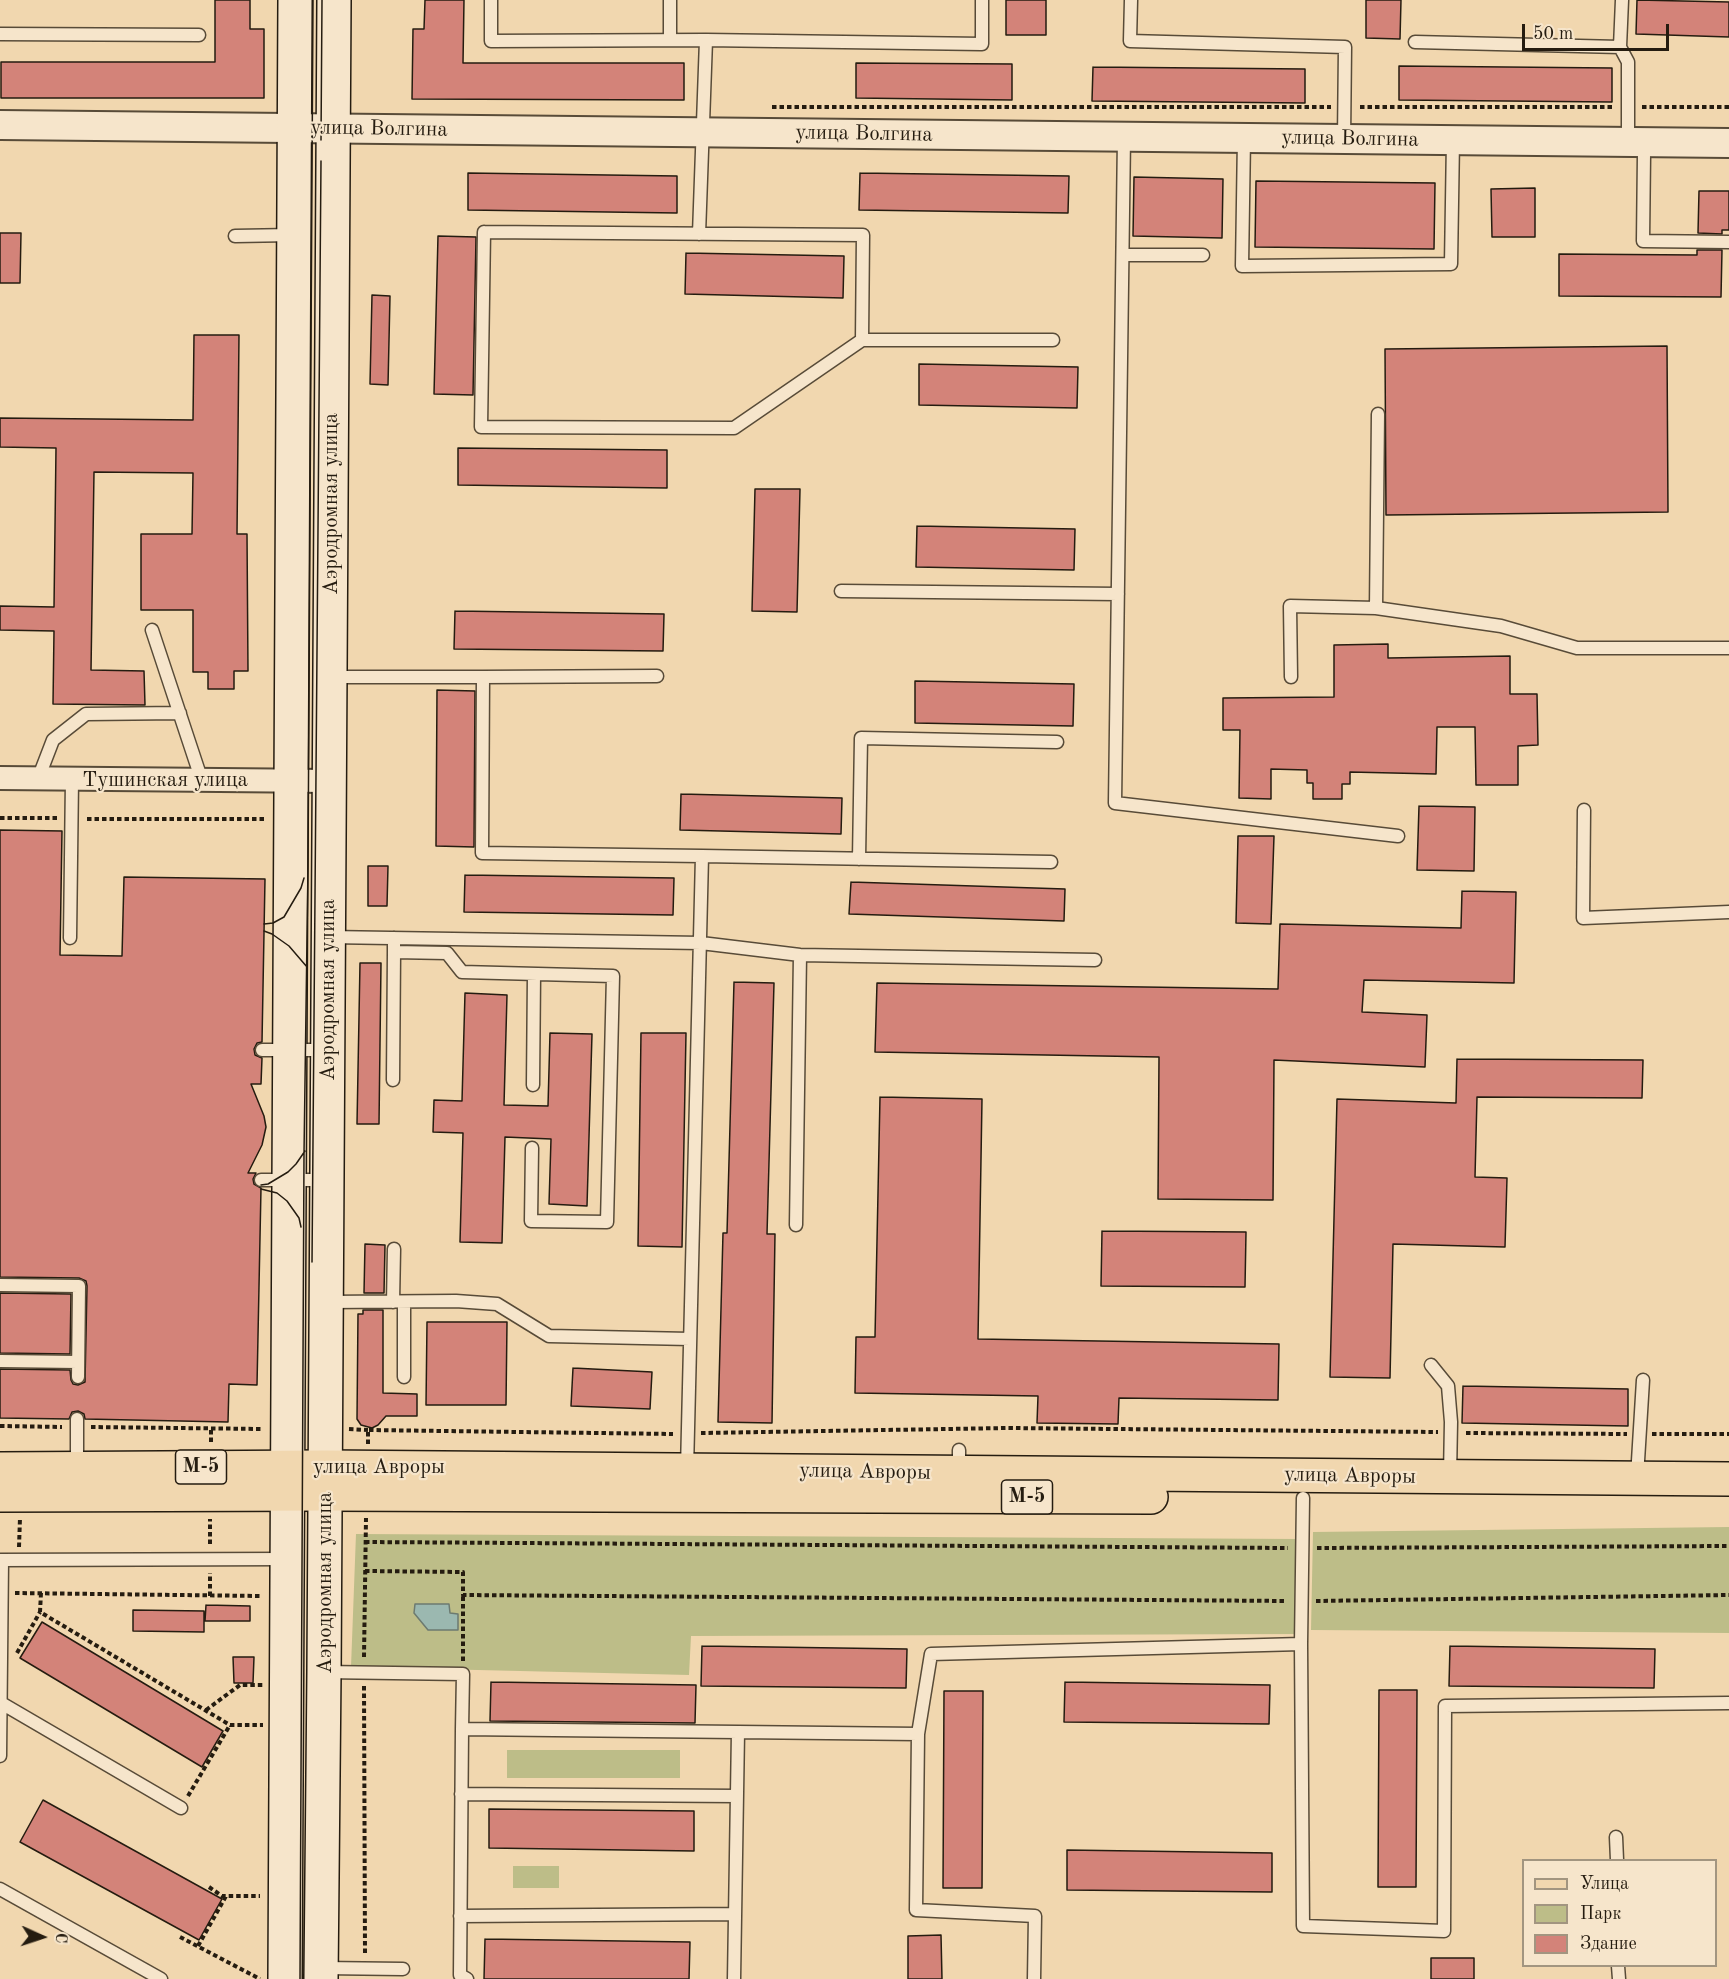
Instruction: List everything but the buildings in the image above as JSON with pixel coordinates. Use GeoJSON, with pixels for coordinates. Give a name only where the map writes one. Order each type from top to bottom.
{"type":"FeatureCollection","features":[{"type":"Feature","properties":{"kind":"main road","name":"Аэродромная улица"},"geometry":{"type":"LineString","coordinates":[[285,1979],[287,1481],[274,1180],[275,1050],[290,780],[295,0]]}},
{"type":"Feature","properties":{"kind":"main road","name":"Аэродромная улица"},"geometry":{"type":"LineString","coordinates":[[321,1973],[334,0]]}},
{"type":"Feature","properties":{"kind":"main road","name":"улица Авроры"},"geometry":{"type":"LineString","coordinates":[[367,1494],[687,1470],[959,1461],[1450,1477],[1729,1479]]}},
{"type":"Feature","properties":{"kind":"main road","name":"улица Авроры"},"geometry":{"type":"LineString","coordinates":[[0,1469],[76,1482],[287,1481],[325,1493],[367,1494],[1729,1499]]}},
{"type":"Feature","properties":{"kind":"main road","name":"улица Авроры"},"geometry":{"type":"LineString","coordinates":[[10,1506],[76,1482]]}},
{"type":"Feature","properties":{"kind":"street","name":"улица Волгина"},"geometry":{"type":"LineString","coordinates":[[0,125],[1729,143]]}},
{"type":"Feature","properties":{"kind":"street","name":"Тушинская улица"},"geometry":{"type":"LineString","coordinates":[[0,778],[329,781]]}},
{"type":"Feature","properties":{"kind":"lane"},"geometry":{"type":"LineString","coordinates":[[491,0],[491,41],[706,40],[982,44],[982,0]]}},
{"type":"Feature","properties":{"kind":"lane"},"geometry":{"type":"LineString","coordinates":[[670,0],[670,40]]}},
{"type":"Feature","properties":{"kind":"lane"},"geometry":{"type":"LineString","coordinates":[[1131,0],[1130,41],[1345,47],[1344,139]]}},
{"type":"Feature","properties":{"kind":"lane"},"geometry":{"type":"LineString","coordinates":[[1622,0],[1620,46],[1628,62],[1628,107],[1637,142],[1644,154],[1643,241],[1729,242]]}},
{"type":"Feature","properties":{"kind":"lane"},"geometry":{"type":"LineString","coordinates":[[0,34],[200,35]]}},
{"type":"Feature","properties":{"kind":"lane"},"geometry":{"type":"LineString","coordinates":[[699,234],[706,40]]}},
{"type":"Feature","properties":{"kind":"lane"},"geometry":{"type":"LineString","coordinates":[[1415,42],[1620,46]]}},
{"type":"Feature","properties":{"kind":"lane"},"geometry":{"type":"LineString","coordinates":[[1124,137],[1115,803],[1398,836]]}},
{"type":"Feature","properties":{"kind":"lane"},"geometry":{"type":"LineString","coordinates":[[1245,138],[1242,266],[1451,264],[1453,140]]}},
{"type":"Feature","properties":{"kind":"lane"},"geometry":{"type":"LineString","coordinates":[[862,340],[864,235],[484,232],[481,427],[734,428],[862,340],[1053,340]]}},
{"type":"Feature","properties":{"kind":"lane"},"geometry":{"type":"LineString","coordinates":[[235,236],[293,235]]}},
{"type":"Feature","properties":{"kind":"lane"},"geometry":{"type":"LineString","coordinates":[[1123,255],[1203,255]]}},
{"type":"Feature","properties":{"kind":"lane"},"geometry":{"type":"LineString","coordinates":[[1377,608],[1378,414]]}},
{"type":"Feature","properties":{"kind":"lane"},"geometry":{"type":"LineString","coordinates":[[841,591],[1118,594]]}},
{"type":"Feature","properties":{"kind":"lane"},"geometry":{"type":"LineString","coordinates":[[1291,677],[1290,606],[1377,608],[1501,627],[1577,648],[1729,648]]}},
{"type":"Feature","properties":{"kind":"lane"},"geometry":{"type":"LineString","coordinates":[[152,630],[202,781]]}},
{"type":"Feature","properties":{"kind":"lane"},"geometry":{"type":"LineString","coordinates":[[330,677],[657,676]]}},
{"type":"Feature","properties":{"kind":"lane"},"geometry":{"type":"LineString","coordinates":[[483,677],[482,853],[1051,862]]}},
{"type":"Feature","properties":{"kind":"lane"},"geometry":{"type":"LineString","coordinates":[[38,778],[53,740],[86,714],[180,713]]}},
{"type":"Feature","properties":{"kind":"lane"},"geometry":{"type":"LineString","coordinates":[[859,859],[861,738],[1057,742]]}},
{"type":"Feature","properties":{"kind":"lane"},"geometry":{"type":"LineString","coordinates":[[70,938],[72,779]]}},
{"type":"Feature","properties":{"kind":"lane"},"geometry":{"type":"LineString","coordinates":[[1584,810],[1583,918],[1729,912]]}},
{"type":"Feature","properties":{"kind":"lane"},"geometry":{"type":"LineString","coordinates":[[687,1470],[702,856]]}},
{"type":"Feature","properties":{"kind":"lane"},"geometry":{"type":"LineString","coordinates":[[329,937],[701,943],[800,955],[1095,960]]}},
{"type":"Feature","properties":{"kind":"lane"},"geometry":{"type":"LineString","coordinates":[[393,1080],[394,938]]}},
{"type":"Feature","properties":{"kind":"lane"},"geometry":{"type":"LineString","coordinates":[[394,952],[447,953],[462,972],[613,976],[607,1222],[531,1221],[532,1148]]}},
{"type":"Feature","properties":{"kind":"lane"},"geometry":{"type":"LineString","coordinates":[[796,1225],[800,955]]}},
{"type":"Feature","properties":{"kind":"lane"},"geometry":{"type":"LineString","coordinates":[[533,1085],[534,974]]}},
{"type":"Feature","properties":{"kind":"lane"},"geometry":{"type":"LineString","coordinates":[[275,1050],[328,1050]]}},
{"type":"Feature","properties":{"kind":"lane"},"geometry":{"type":"LineString","coordinates":[[274,1180],[327,1180]]}},
{"type":"Feature","properties":{"kind":"lane"},"geometry":{"type":"LineString","coordinates":[[394,1248],[404,1377]]}},
{"type":"Feature","properties":{"kind":"lane"},"geometry":{"type":"LineString","coordinates":[[0,1285],[79,1286],[78,1377]]}},
{"type":"Feature","properties":{"kind":"lane"},"geometry":{"type":"LineString","coordinates":[[327,1302],[456,1301],[497,1304],[549,1336],[690,1339]]}},
{"type":"Feature","properties":{"kind":"lane"},"geometry":{"type":"LineString","coordinates":[[0,1361],[78,1362]]}},
{"type":"Feature","properties":{"kind":"lane"},"geometry":{"type":"LineString","coordinates":[[1431,1365],[1448,1386],[1450,1477]]}},
{"type":"Feature","properties":{"kind":"lane"},"geometry":{"type":"LineString","coordinates":[[1637,1479],[1643,1380]]}},
{"type":"Feature","properties":{"kind":"lane"},"geometry":{"type":"LineString","coordinates":[[76,1482],[77,1423]]}},
{"type":"Feature","properties":{"kind":"lane"},"geometry":{"type":"LineString","coordinates":[[1303,1498],[1301,1644],[1303,1926],[1444,1931],[1445,1706],[1729,1703]]}},
{"type":"Feature","properties":{"kind":"lane"},"geometry":{"type":"LineString","coordinates":[[0,1756],[1,1560],[287,1559]]}},
{"type":"Feature","properties":{"kind":"lane"},"geometry":{"type":"LineString","coordinates":[[1034,1979],[1035,1916],[916,1910],[918,1734],[931,1654],[1301,1644]]}},
{"type":"Feature","properties":{"kind":"lane"},"geometry":{"type":"LineString","coordinates":[[324,1672],[463,1674],[460,1976],[467,1979]]}},
{"type":"Feature","properties":{"kind":"lane"},"geometry":{"type":"LineString","coordinates":[[1,1703],[181,1808]]}},
{"type":"Feature","properties":{"kind":"lane"},"geometry":{"type":"LineString","coordinates":[[462,1729],[918,1734]]}},
{"type":"Feature","properties":{"kind":"lane"},"geometry":{"type":"LineString","coordinates":[[734,1979],[738,1732]]}},
{"type":"Feature","properties":{"kind":"lane"},"geometry":{"type":"LineString","coordinates":[[461,1794],[737,1796]]}},
{"type":"Feature","properties":{"kind":"lane"},"geometry":{"type":"LineString","coordinates":[[1616,1837],[1617,1859]]}},
{"type":"Feature","properties":{"kind":"lane"},"geometry":{"type":"LineString","coordinates":[[0,1889],[161,1979]]}},
{"type":"Feature","properties":{"kind":"lane"},"geometry":{"type":"LineString","coordinates":[[460,1916],[734,1914]]}},
{"type":"Feature","properties":{"kind":"lane"},"geometry":{"type":"LineString","coordinates":[[321,1973],[365,1968],[403,1969]]}},
{"type":"Feature","properties":{"kind":"path"},"geometry":{"type":"LineString","coordinates":[[763,107],[1729,107]]}},
{"type":"Feature","properties":{"kind":"path"},"geometry":{"type":"LineString","coordinates":[[0,818],[275,819]]}},
{"type":"Feature","properties":{"kind":"path"},"geometry":{"type":"LineString","coordinates":[[0,1426],[77,1423],[256,1428]]}},
{"type":"Feature","properties":{"kind":"path"},"geometry":{"type":"LineString","coordinates":[[365,1968],[364,1671],[368,1430],[688,1434],[1008,1428],[1729,1434]]}},
{"type":"Feature","properties":{"kind":"path"},"geometry":{"type":"LineString","coordinates":[[325,1493],[367,1494]]}},
{"type":"Feature","properties":{"kind":"path"},"geometry":{"type":"LineString","coordinates":[[10,1506],[19,1560],[19,1593]]}},
{"type":"Feature","properties":{"kind":"path"},"geometry":{"type":"LineString","coordinates":[[198,1518],[221,1518]]}},
{"type":"Feature","properties":{"kind":"path"},"geometry":{"type":"LineString","coordinates":[[365,1542],[1302,1548],[1729,1546]]}},
{"type":"Feature","properties":{"kind":"path"},"geometry":{"type":"LineString","coordinates":[[365,1571],[463,1572],[463,1674]]}},
{"type":"Feature","properties":{"kind":"path"},"geometry":{"type":"LineString","coordinates":[[1,1683],[40,1612],[41,1593]]}},
{"type":"Feature","properties":{"kind":"path"},"geometry":{"type":"LineString","coordinates":[[2,1594],[210,1596]]}},
{"type":"Feature","properties":{"kind":"path"},"geometry":{"type":"LineString","coordinates":[[463,1595],[1302,1601],[1729,1595]]}},
{"type":"Feature","properties":{"kind":"path"},"geometry":{"type":"LineString","coordinates":[[40,1612],[230,1725],[263,1725]]}},
{"type":"Feature","properties":{"kind":"path"},"geometry":{"type":"LineString","coordinates":[[206,1710],[240,1685],[264,1685]]}},
{"type":"Feature","properties":{"kind":"path"},"geometry":{"type":"LineString","coordinates":[[181,1808],[230,1725]]}},
{"type":"Feature","properties":{"kind":"path"},"geometry":{"type":"LineString","coordinates":[[209,1887],[222,1896],[263,1896]]}},
{"type":"Feature","properties":{"kind":"path"},"geometry":{"type":"LineString","coordinates":[[198,1946],[226,1896]]}},
{"type":"Feature","properties":{"kind":"path"},"geometry":{"type":"LineString","coordinates":[[180,1937],[260,1979]]}},
{"type":"Feature","properties":{"kind":"green space"},"geometry":{"type":"Polygon","coordinates":[[[1729,1527],[1729,1633],[1311,1630],[1313,1532],[1729,1527]]]}},
{"type":"Feature","properties":{"kind":"green space"},"geometry":{"type":"Polygon","coordinates":[[[356,1534],[1299,1539],[1298,1634],[691,1636],[689,1675],[351,1667],[356,1534]]]}},
{"type":"Feature","properties":{"kind":"green space"},"geometry":{"type":"Polygon","coordinates":[[[507,1750],[680,1750],[680,1778],[507,1778],[507,1750]]]}},
{"type":"Feature","properties":{"kind":"green space"},"geometry":{"type":"Polygon","coordinates":[[[513,1866],[559,1866],[559,1888],[513,1888],[513,1866]]]}},
{"type":"Feature","properties":{"kind":"water"},"geometry":{"type":"Polygon","coordinates":[[[415,1604],[449,1604],[450,1613],[458,1614],[458,1630],[428,1630],[414,1613],[415,1604]]]}},
{"type":"Feature","properties":{"kind":"tram line"},"geometry":{"type":"LineString","coordinates":[[300,1979],[313,0]]}},
{"type":"Feature","properties":{"kind":"tram line"},"geometry":{"type":"LineString","coordinates":[[321,140],[322,0]]}},
{"type":"Feature","properties":{"kind":"tram line"},"geometry":{"type":"LineString","coordinates":[[312,1262],[321,161]]}},
{"type":"Feature","properties":{"kind":"tram line"},"geometry":{"type":"LineString","coordinates":[[264,924],[273,923],[284,917],[301,888],[304,878]]}},
{"type":"Feature","properties":{"kind":"tram line"},"geometry":{"type":"LineString","coordinates":[[264,931],[289,946],[307,967]]}},
{"type":"Feature","properties":{"kind":"tram line"},"geometry":{"type":"LineString","coordinates":[[261,1185],[268,1184],[288,1172],[305,1151]]}},
{"type":"Feature","properties":{"kind":"tram line"},"geometry":{"type":"LineString","coordinates":[[261,1189],[277,1193],[287,1201],[299,1218],[301,1227]]}}]}
